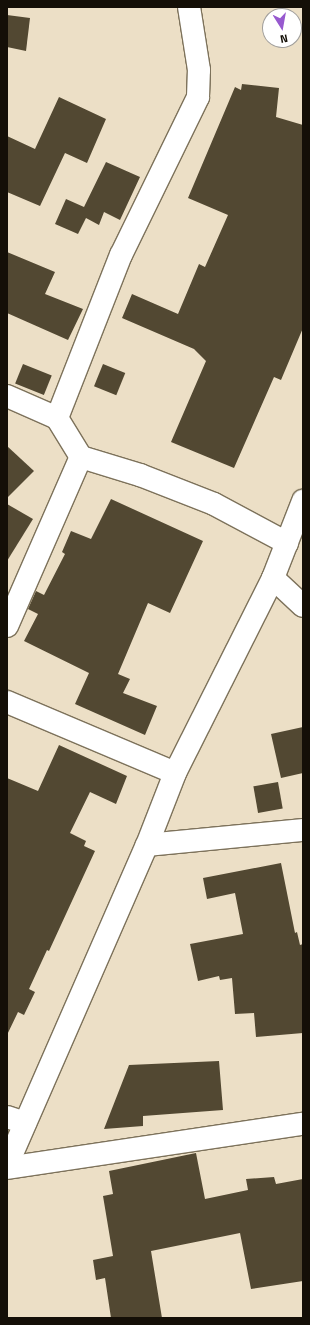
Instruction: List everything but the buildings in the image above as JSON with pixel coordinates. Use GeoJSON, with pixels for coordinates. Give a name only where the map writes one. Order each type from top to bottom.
{"type":"FeatureCollection","features":[{"type":"Feature","properties":{"kind":"street"},"geometry":{"type":"LineString","coordinates":[[57,418],[121,255],[198,96],[200,70],[189,7]]}},
{"type":"Feature","properties":{"kind":"street"},"geometry":{"type":"LineString","coordinates":[[7,396],[57,418],[81,457],[140,475],[214,504],[287,543]]}},
{"type":"Feature","properties":{"kind":"street"},"geometry":{"type":"LineString","coordinates":[[7,626],[81,457]]}},
{"type":"Feature","properties":{"kind":"street"},"geometry":{"type":"LineString","coordinates":[[7,1165],[16,1120],[147,845],[175,773],[273,578],[303,501]]}},
{"type":"Feature","properties":{"kind":"street"},"geometry":{"type":"LineString","coordinates":[[273,578],[303,606]]}},
{"type":"Feature","properties":{"kind":"street"},"geometry":{"type":"LineString","coordinates":[[7,702],[175,773]]}},
{"type":"Feature","properties":{"kind":"street"},"geometry":{"type":"LineString","coordinates":[[147,845],[303,830]]}},
{"type":"Feature","properties":{"kind":"street"},"geometry":{"type":"LineString","coordinates":[[7,1168],[303,1124]]}}]}
